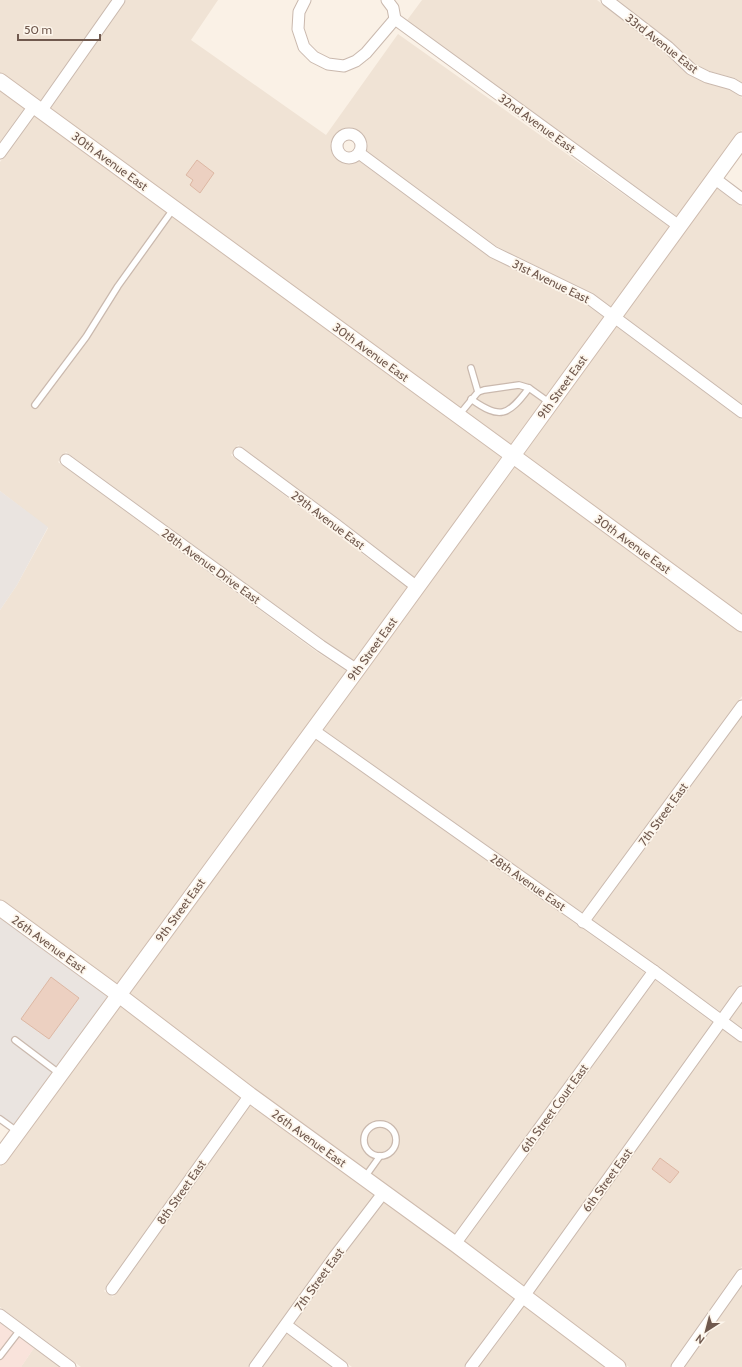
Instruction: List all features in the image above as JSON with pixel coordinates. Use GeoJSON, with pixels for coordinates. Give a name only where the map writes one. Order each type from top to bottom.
{"type":"FeatureCollection","features":[{"type":"Feature","properties":{"kind":"street"},"geometry":{"type":"LineString","coordinates":[[0,153],[37,108],[119,0]]}},
{"type":"Feature","properties":{"kind":"street"},"geometry":{"type":"LineString","coordinates":[[305,0],[299,12],[298,29],[304,47],[314,57],[328,64],[344,66],[356,62],[366,53],[395,19],[393,8],[387,0]]}},
{"type":"Feature","properties":{"kind":"street","name":"33rd Avenue East"},"geometry":{"type":"LineString","coordinates":[[607,0],[668,48],[691,69],[707,77],[732,84],[742,90]]}},
{"type":"Feature","properties":{"kind":"street","name":"32nd Avenue East"},"geometry":{"type":"LineString","coordinates":[[395,19],[679,226]]}},
{"type":"Feature","properties":{"kind":"street","name":"30th Avenue East"},"geometry":{"type":"LineString","coordinates":[[0,80],[742,624]]}},
{"type":"Feature","properties":{"kind":"street","name":"9th Street East"},"geometry":{"type":"LineString","coordinates":[[0,1157],[357,670],[742,140]]}},
{"type":"Feature","properties":{"kind":"street","name":"31st Avenue East"},"geometry":{"type":"LineString","coordinates":[[359,153],[493,252],[590,300],[742,412]]}},
{"type":"Feature","properties":{"kind":"street"},"geometry":{"type":"LineString","coordinates":[[714,178],[742,199]]}},
{"type":"Feature","properties":{"kind":"street","name":"29th Avenue East"},"geometry":{"type":"LineString","coordinates":[[239,453],[417,587]]}},
{"type":"Feature","properties":{"kind":"street","name":"28th Avenue Drive East"},"geometry":{"type":"LineString","coordinates":[[66,460],[315,642],[357,670]]}},
{"type":"Feature","properties":{"kind":"street","name":"7th Street East"},"geometry":{"type":"LineString","coordinates":[[584,922],[742,706]]}},
{"type":"Feature","properties":{"kind":"street","name":"28th Avenue East"},"geometry":{"type":"LineString","coordinates":[[313,730],[654,971],[742,1036]]}},
{"type":"Feature","properties":{"kind":"street","name":"26th Avenue East"},"geometry":{"type":"LineString","coordinates":[[0,908],[119,995],[250,1095],[455,1244],[618,1367]]}},
{"type":"Feature","properties":{"kind":"street","name":"6th Street Court East"},"geometry":{"type":"LineString","coordinates":[[455,1244],[654,971]]}},
{"type":"Feature","properties":{"kind":"street","name":"6th Street East"},"geometry":{"type":"LineString","coordinates":[[471,1367],[524,1296],[742,992]]}},
{"type":"Feature","properties":{"kind":"street","name":"8th Street East"},"geometry":{"type":"LineString","coordinates":[[112,1289],[250,1095]]}},
{"type":"Feature","properties":{"kind":"street","name":"7th Street East"},"geometry":{"type":"LineString","coordinates":[[255,1367],[334,1256],[384,1192]]}},
{"type":"Feature","properties":{"kind":"street"},"geometry":{"type":"LineString","coordinates":[[677,1367],[742,1276]]}},
{"type":"Feature","properties":{"kind":"street"},"geometry":{"type":"LineString","coordinates":[[0,1315],[70,1367]]}},
{"type":"Feature","properties":{"kind":"street"},"geometry":{"type":"LineString","coordinates":[[286,1325],[342,1367]]}},
{"type":"Feature","properties":{"kind":"lane"},"geometry":{"type":"LineString","coordinates":[[35,405],[86,337],[118,286],[174,208]]}},
{"type":"Feature","properties":{"kind":"lane"},"geometry":{"type":"LineString","coordinates":[[471,368],[478,392]]}},
{"type":"Feature","properties":{"kind":"lane"},"geometry":{"type":"LineString","coordinates":[[459,416],[471,399],[478,392],[484,390],[519,385],[529,388],[550,403]]}},
{"type":"Feature","properties":{"kind":"lane"},"geometry":{"type":"LineString","coordinates":[[471,399],[491,412],[502,412],[507,411],[517,404],[529,388]]}},
{"type":"Feature","properties":{"kind":"lane"},"geometry":{"type":"LineString","coordinates":[[15,1040],[60,1074]]}},
{"type":"Feature","properties":{"kind":"lane"},"geometry":{"type":"LineString","coordinates":[[0,1119],[18,1132]]}},
{"type":"Feature","properties":{"kind":"lane"},"geometry":{"type":"LineString","coordinates":[[364,1177],[380,1156],[390,1152],[396,1143],[395,1133],[392,1128],[382,1123],[372,1125],[364,1133],[363,1138],[364,1144],[370,1152],[380,1156]]}},
{"type":"Feature","properties":{"kind":"lane"},"geometry":{"type":"LineString","coordinates":[[0,1356],[20,1330]]}},
{"type":"Feature","properties":{"kind":"shaded area"},"geometry":{"type":"Polygon","coordinates":[[[0,0],[112,0],[40,102],[0,73],[0,0]]]}},
{"type":"Feature","properties":{"kind":"shaded area"},"geometry":{"type":"Polygon","coordinates":[[[126,0],[218,0],[191,40],[326,135],[398,34],[671,228],[613,308],[593,294],[496,246],[366,151],[366,139],[359,131],[350,128],[344,129],[335,136],[331,149],[333,154],[342,163],[348,164],[359,161],[489,257],[587,305],[605,318],[511,446],[49,109],[126,0]]]}},
{"type":"Feature","properties":{"kind":"shaded area"},"geometry":{"type":"Polygon","coordinates":[[[422,0],[597,0],[664,52],[687,74],[704,82],[729,89],[742,98],[742,130],[678,217],[405,23],[422,0]]]}},
{"type":"Feature","properties":{"kind":"shaded area"},"geometry":{"type":"Polygon","coordinates":[[[617,0],[742,0],[742,83],[735,78],[709,71],[695,64],[672,42],[617,0]]]}},
{"type":"Feature","properties":{"kind":"shaded area"},"geometry":{"type":"Polygon","coordinates":[[[0,88],[26,108],[0,143],[0,88]]]}},
{"type":"Feature","properties":{"kind":"shaded area"},"geometry":{"type":"Polygon","coordinates":[[[35,114],[504,457],[416,578],[238,445],[231,455],[409,589],[356,662],[66,452],[58,462],[317,652],[348,672],[118,986],[0,900],[0,610],[17,585],[48,528],[0,491],[0,162],[35,114]]]}},
{"type":"Feature","properties":{"kind":"shaded area"},"geometry":{"type":"Polygon","coordinates":[[[715,187],[742,207],[742,404],[622,315],[715,187]]]}},
{"type":"Feature","properties":{"kind":"shaded area"},"geometry":{"type":"Polygon","coordinates":[[[614,325],[742,420],[742,616],[521,453],[614,325]]]}},
{"type":"Feature","properties":{"kind":"shaded area"},"geometry":{"type":"Polygon","coordinates":[[[513,463],[742,632],[742,696],[583,913],[321,728],[513,463]]]}},
{"type":"Feature","properties":{"kind":"shaded area"},"geometry":{"type":"Polygon","coordinates":[[[0,491],[48,527],[17,585],[0,610],[0,491]]]}},
{"type":"Feature","properties":{"kind":"shaded area"},"geometry":{"type":"Polygon","coordinates":[[[742,715],[742,983],[721,1012],[592,920],[742,715]]]}},
{"type":"Feature","properties":{"kind":"shaded area"},"geometry":{"type":"Polygon","coordinates":[[[314,738],[645,973],[454,1235],[253,1090],[127,993],[314,738]]]}},
{"type":"Feature","properties":{"kind":"shaded area"},"geometry":{"type":"Polygon","coordinates":[[[0,915],[110,996],[13,1129],[0,1118],[0,915]]]}},
{"type":"Feature","properties":{"kind":"shaded area"},"geometry":{"type":"Polygon","coordinates":[[[655,980],[713,1023],[523,1287],[463,1242],[655,980]]]}},
{"type":"Feature","properties":{"kind":"shaded area"},"geometry":{"type":"Polygon","coordinates":[[[742,1002],[742,1028],[730,1019],[742,1002]]]}},
{"type":"Feature","properties":{"kind":"shaded area"},"geometry":{"type":"Polygon","coordinates":[[[119,1003],[241,1097],[104,1291],[113,1297],[251,1104],[376,1193],[330,1253],[248,1367],[81,1367],[0,1307],[0,1167],[119,1003]]]}},
{"type":"Feature","properties":{"kind":"shaded area"},"geometry":{"type":"Polygon","coordinates":[[[723,1029],[742,1043],[742,1266],[670,1367],[629,1367],[532,1294],[723,1029]]]}},
{"type":"Feature","properties":{"kind":"shaded area"},"geometry":{"type":"Polygon","coordinates":[[[385,1200],[516,1298],[464,1367],[352,1367],[294,1324],[339,1260],[385,1200]]]}},
{"type":"Feature","properties":{"kind":"shaded area"},"geometry":{"type":"Polygon","coordinates":[[[742,1285],[742,1367],[684,1367],[742,1285]]]}},
{"type":"Feature","properties":{"kind":"shaded area"},"geometry":{"type":"Polygon","coordinates":[[[525,1305],[608,1367],[478,1367],[525,1305]]]}},
{"type":"Feature","properties":{"kind":"shaded area"},"geometry":{"type":"Polygon","coordinates":[[[0,1323],[34,1348],[21,1367],[0,1367],[0,1323]]]}},
{"type":"Feature","properties":{"kind":"shaded area"},"geometry":{"type":"Polygon","coordinates":[[[287,1334],[331,1367],[262,1367],[287,1334]]]}},
{"type":"Feature","properties":{"kind":"shaded area"},"geometry":{"type":"Polygon","coordinates":[[[34,1348],[60,1367],[21,1367],[34,1348]]]}},
{"type":"Feature","properties":{"kind":"building"},"geometry":{"type":"Polygon","coordinates":[[[197,160],[214,173],[200,193],[190,185],[193,180],[186,175],[197,160]]]}},
{"type":"Feature","properties":{"kind":"building"},"geometry":{"type":"Polygon","coordinates":[[[51,977],[79,998],[49,1039],[21,1019],[51,977]]]}},
{"type":"Feature","properties":{"kind":"building"},"geometry":{"type":"Polygon","coordinates":[[[660,1158],[679,1172],[670,1183],[652,1169],[660,1158]]]}}]}
